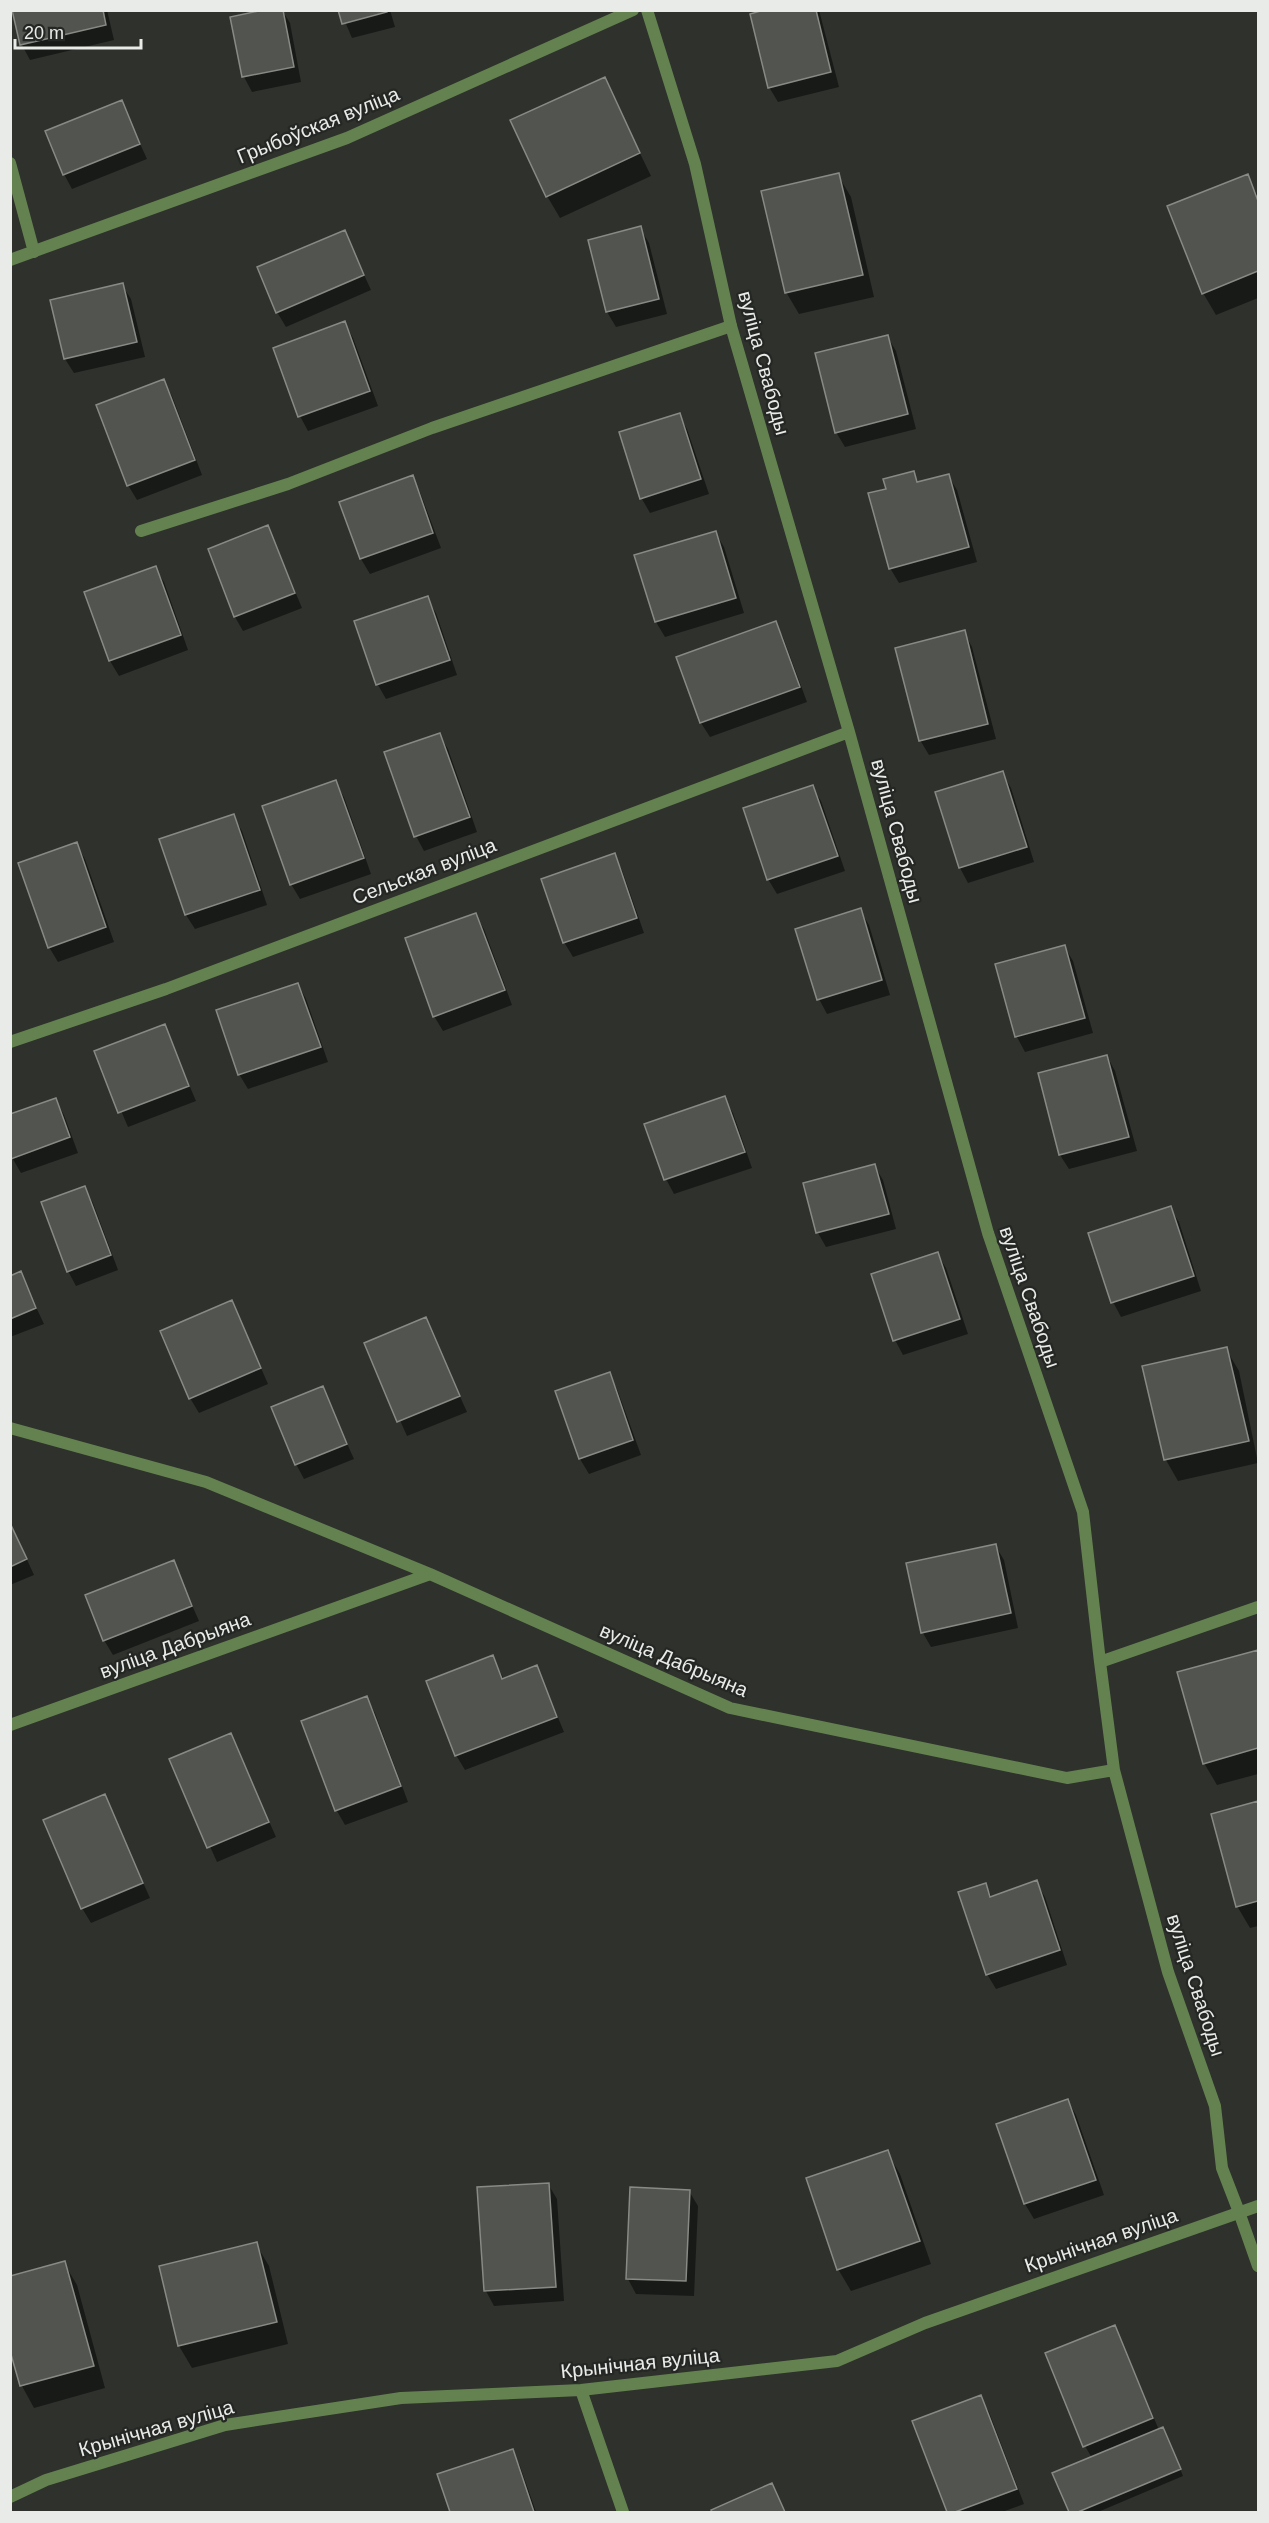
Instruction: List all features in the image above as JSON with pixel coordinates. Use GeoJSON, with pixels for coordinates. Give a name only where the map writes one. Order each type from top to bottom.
{"type":"FeatureCollection","features":[{"type":"Feature","properties":{"kind":"street","name":"Грыбоўская вуліца"},"geometry":{"type":"LineString","coordinates":[[10,260],[347,138],[633,10]]}},
{"type":"Feature","properties":{"kind":"street","name":"вуліца Свабоды"},"geometry":{"type":"LineString","coordinates":[[647,10],[695,164],[731,326],[849,732],[988,1233],[1083,1512],[1100,1662]]}},
{"type":"Feature","properties":{"kind":"street"},"geometry":{"type":"LineString","coordinates":[[10,163],[34,252]]}},
{"type":"Feature","properties":{"kind":"street"},"geometry":{"type":"LineString","coordinates":[[141,531],[288,484],[432,428],[731,326]]}},
{"type":"Feature","properties":{"kind":"street","name":"Сельская вуліца"},"geometry":{"type":"LineString","coordinates":[[10,1042],[166,989],[849,732]]}},
{"type":"Feature","properties":{"kind":"street"},"geometry":{"type":"LineString","coordinates":[[10,1428],[206,1482],[430,1574]]}},
{"type":"Feature","properties":{"kind":"street","name":"вуліца Дабрыяна"},"geometry":{"type":"LineString","coordinates":[[10,1725],[430,1574],[730,1708],[1067,1778],[1114,1770]]}},
{"type":"Feature","properties":{"kind":"street"},"geometry":{"type":"LineString","coordinates":[[1114,1770],[1100,1662],[1258,1606]]}},
{"type":"Feature","properties":{"kind":"street","name":"вуліца Свабоды"},"geometry":{"type":"LineString","coordinates":[[1114,1770],[1168,1972],[1215,2106],[1222,2168],[1258,2266]]}},
{"type":"Feature","properties":{"kind":"street","name":"Крынічная вуліца"},"geometry":{"type":"LineString","coordinates":[[10,2497],[46,2480],[225,2425],[401,2398],[581,2390],[837,2361],[925,2322],[1258,2206]]}},
{"type":"Feature","properties":{"kind":"street"},"geometry":{"type":"LineString","coordinates":[[581,2390],[623,2512]]}},
{"type":"Feature","properties":{"kind":"building"},"geometry":{"type":"Polygon","coordinates":[[[12,10],[103,10],[106,25],[20,45],[12,10]]]}},
{"type":"Feature","properties":{"kind":"building"},"geometry":{"type":"Polygon","coordinates":[[[263,10],[283,10],[294,67],[242,77],[230,17],[263,10]]]}},
{"type":"Feature","properties":{"kind":"building"},"geometry":{"type":"Polygon","coordinates":[[[338,10],[387,10],[387,12],[342,24],[338,10]]]}},
{"type":"Feature","properties":{"kind":"building"},"geometry":{"type":"Polygon","coordinates":[[[764,10],[816,10],[831,72],[768,88],[750,14],[764,10]]]}},
{"type":"Feature","properties":{"kind":"building"},"geometry":{"type":"Polygon","coordinates":[[[605,77],[640,153],[546,197],[510,120],[605,77]]]}},
{"type":"Feature","properties":{"kind":"building"},"geometry":{"type":"Polygon","coordinates":[[[122,100],[140,144],[63,175],[45,131],[122,100]]]}},
{"type":"Feature","properties":{"kind":"building"},"geometry":{"type":"Polygon","coordinates":[[[839,173],[863,275],[785,293],[761,191],[839,173]]]}},
{"type":"Feature","properties":{"kind":"building"},"geometry":{"type":"Polygon","coordinates":[[[1248,174],[1258,201],[1258,271],[1202,294],[1167,206],[1248,174]]]}},
{"type":"Feature","properties":{"kind":"building"},"geometry":{"type":"Polygon","coordinates":[[[641,226],[659,299],[606,312],[588,240],[641,226]]]}},
{"type":"Feature","properties":{"kind":"building"},"geometry":{"type":"Polygon","coordinates":[[[345,230],[364,275],[276,313],[257,267],[345,230]]]}},
{"type":"Feature","properties":{"kind":"building"},"geometry":{"type":"Polygon","coordinates":[[[123,283],[137,342],[64,359],[50,300],[123,283]]]}},
{"type":"Feature","properties":{"kind":"building"},"geometry":{"type":"Polygon","coordinates":[[[345,321],[370,391],[298,417],[273,348],[345,321]]]}},
{"type":"Feature","properties":{"kind":"building"},"geometry":{"type":"Polygon","coordinates":[[[888,335],[908,414],[835,433],[815,353],[888,335]]]}},
{"type":"Feature","properties":{"kind":"building"},"geometry":{"type":"Polygon","coordinates":[[[164,379],[195,460],[127,486],[96,405],[164,379]]]}},
{"type":"Feature","properties":{"kind":"building"},"geometry":{"type":"Polygon","coordinates":[[[680,413],[701,479],[640,499],[619,432],[680,413]]]}},
{"type":"Feature","properties":{"kind":"building"},"geometry":{"type":"Polygon","coordinates":[[[914,471],[917,482],[949,474],[969,547],[889,569],[868,493],[886,489],[883,479],[914,471]]]}},
{"type":"Feature","properties":{"kind":"building"},"geometry":{"type":"Polygon","coordinates":[[[413,475],[433,533],[360,559],[339,502],[413,475]]]}},
{"type":"Feature","properties":{"kind":"building"},"geometry":{"type":"Polygon","coordinates":[[[268,525],[295,593],[234,617],[208,549],[268,525]]]}},
{"type":"Feature","properties":{"kind":"building"},"geometry":{"type":"Polygon","coordinates":[[[716,531],[736,598],[655,622],[634,555],[716,531]]]}},
{"type":"Feature","properties":{"kind":"building"},"geometry":{"type":"Polygon","coordinates":[[[156,566],[181,635],[109,661],[84,592],[156,566]]]}},
{"type":"Feature","properties":{"kind":"building"},"geometry":{"type":"Polygon","coordinates":[[[428,596],[450,660],[376,685],[354,621],[428,596]]]}},
{"type":"Feature","properties":{"kind":"building"},"geometry":{"type":"Polygon","coordinates":[[[776,621],[800,687],[700,723],[676,657],[776,621]]]}},
{"type":"Feature","properties":{"kind":"building"},"geometry":{"type":"Polygon","coordinates":[[[965,630],[988,724],[919,741],[895,648],[965,630]]]}},
{"type":"Feature","properties":{"kind":"building"},"geometry":{"type":"Polygon","coordinates":[[[440,733],[470,817],[414,837],[384,752],[440,733]]]}},
{"type":"Feature","properties":{"kind":"building"},"geometry":{"type":"Polygon","coordinates":[[[1003,771],[1027,847],[959,868],[935,792],[1003,771]]]}},
{"type":"Feature","properties":{"kind":"building"},"geometry":{"type":"Polygon","coordinates":[[[336,780],[364,858],[290,885],[262,806],[336,780]]]}},
{"type":"Feature","properties":{"kind":"building"},"geometry":{"type":"Polygon","coordinates":[[[813,785],[838,856],[767,880],[743,808],[813,785]]]}},
{"type":"Feature","properties":{"kind":"building"},"geometry":{"type":"Polygon","coordinates":[[[234,814],[260,890],[185,915],[159,839],[234,814]]]}},
{"type":"Feature","properties":{"kind":"building"},"geometry":{"type":"Polygon","coordinates":[[[77,842],[106,927],[48,948],[18,863],[77,842]]]}},
{"type":"Feature","properties":{"kind":"building"},"geometry":{"type":"Polygon","coordinates":[[[615,853],[637,918],[563,943],[541,879],[615,853]]]}},
{"type":"Feature","properties":{"kind":"building"},"geometry":{"type":"Polygon","coordinates":[[[861,908],[882,980],[817,1000],[795,929],[861,908]]]}},
{"type":"Feature","properties":{"kind":"building"},"geometry":{"type":"Polygon","coordinates":[[[476,913],[505,990],[433,1017],[405,938],[476,913]]]}},
{"type":"Feature","properties":{"kind":"building"},"geometry":{"type":"Polygon","coordinates":[[[1065,945],[1085,1018],[1015,1037],[995,964],[1065,945]]]}},
{"type":"Feature","properties":{"kind":"building"},"geometry":{"type":"Polygon","coordinates":[[[298,983],[321,1047],[238,1075],[216,1010],[298,983]]]}},
{"type":"Feature","properties":{"kind":"building"},"geometry":{"type":"Polygon","coordinates":[[[165,1024],[189,1086],[118,1113],[94,1051],[165,1024]]]}},
{"type":"Feature","properties":{"kind":"building"},"geometry":{"type":"Polygon","coordinates":[[[1107,1055],[1129,1137],[1059,1155],[1038,1073],[1107,1055]]]}},
{"type":"Feature","properties":{"kind":"building"},"geometry":{"type":"Polygon","coordinates":[[[725,1096],[745,1152],[664,1180],[644,1124],[725,1096]]]}},
{"type":"Feature","properties":{"kind":"building"},"geometry":{"type":"Polygon","coordinates":[[[56,1098],[70,1137],[11,1159],[10,1114],[56,1098]]]}},
{"type":"Feature","properties":{"kind":"building"},"geometry":{"type":"Polygon","coordinates":[[[875,1164],[889,1214],[816,1233],[803,1183],[875,1164]]]}},
{"type":"Feature","properties":{"kind":"building"},"geometry":{"type":"Polygon","coordinates":[[[85,1186],[111,1255],[67,1272],[41,1202],[85,1186]]]}},
{"type":"Feature","properties":{"kind":"building"},"geometry":{"type":"Polygon","coordinates":[[[1171,1206],[1194,1276],[1111,1303],[1088,1233],[1171,1206]]]}},
{"type":"Feature","properties":{"kind":"building"},"geometry":{"type":"Polygon","coordinates":[[[938,1252],[960,1319],[893,1341],[871,1274],[938,1252]]]}},
{"type":"Feature","properties":{"kind":"building"},"geometry":{"type":"Polygon","coordinates":[[[21,1271],[36,1308],[10,1319],[10,1276],[21,1271]]]}},
{"type":"Feature","properties":{"kind":"building"},"geometry":{"type":"Polygon","coordinates":[[[232,1300],[261,1368],[189,1399],[160,1331],[232,1300]]]}},
{"type":"Feature","properties":{"kind":"building"},"geometry":{"type":"Polygon","coordinates":[[[426,1317],[460,1396],[397,1422],[364,1343],[426,1317]]]}},
{"type":"Feature","properties":{"kind":"building"},"geometry":{"type":"Polygon","coordinates":[[[1227,1347],[1249,1441],[1164,1460],[1142,1366],[1227,1347]]]}},
{"type":"Feature","properties":{"kind":"building"},"geometry":{"type":"Polygon","coordinates":[[[610,1372],[633,1440],[579,1459],[555,1391],[610,1372]]]}},
{"type":"Feature","properties":{"kind":"building"},"geometry":{"type":"Polygon","coordinates":[[[323,1386],[347,1444],[295,1465],[271,1407],[323,1386]]]}},
{"type":"Feature","properties":{"kind":"building"},"geometry":{"type":"Polygon","coordinates":[[[10,1523],[27,1559],[10,1567],[10,1523]]]}},
{"type":"Feature","properties":{"kind":"building"},"geometry":{"type":"Polygon","coordinates":[[[996,1544],[1011,1613],[921,1633],[906,1563],[996,1544]]]}},
{"type":"Feature","properties":{"kind":"building"},"geometry":{"type":"Polygon","coordinates":[[[174,1560],[192,1606],[103,1641],[85,1595],[174,1560]]]}},
{"type":"Feature","properties":{"kind":"building"},"geometry":{"type":"Polygon","coordinates":[[[1258,1650],[1258,1748],[1203,1764],[1177,1672],[1258,1650]]]}},
{"type":"Feature","properties":{"kind":"building"},"geometry":{"type":"Polygon","coordinates":[[[493,1655],[502,1679],[537,1665],[557,1717],[455,1756],[426,1681],[493,1655]]]}},
{"type":"Feature","properties":{"kind":"building"},"geometry":{"type":"Polygon","coordinates":[[[367,1696],[401,1786],[335,1811],[301,1721],[367,1696]]]}},
{"type":"Feature","properties":{"kind":"building"},"geometry":{"type":"Polygon","coordinates":[[[231,1733],[269,1822],[207,1848],[169,1759],[231,1733]]]}},
{"type":"Feature","properties":{"kind":"building"},"geometry":{"type":"Polygon","coordinates":[[[105,1794],[143,1883],[81,1909],[43,1820],[105,1794]]]}},
{"type":"Feature","properties":{"kind":"building"},"geometry":{"type":"Polygon","coordinates":[[[1258,1801],[1258,1901],[1236,1907],[1211,1814],[1258,1801]]]}},
{"type":"Feature","properties":{"kind":"building"},"geometry":{"type":"Polygon","coordinates":[[[1037,1880],[1060,1950],[986,1975],[958,1892],[986,1883],[990,1897],[1037,1880]]]}},
{"type":"Feature","properties":{"kind":"building"},"geometry":{"type":"Polygon","coordinates":[[[1068,2099],[1096,2180],[1024,2204],[996,2124],[1068,2099]]]}},
{"type":"Feature","properties":{"kind":"building"},"geometry":{"type":"Polygon","coordinates":[[[888,2150],[920,2241],[837,2270],[806,2178],[888,2150]]]}},
{"type":"Feature","properties":{"kind":"building"},"geometry":{"type":"Polygon","coordinates":[[[549,2183],[556,2287],[484,2291],[477,2187],[549,2183]]]}},
{"type":"Feature","properties":{"kind":"building"},"geometry":{"type":"Polygon","coordinates":[[[630,2187],[690,2190],[686,2281],[626,2279],[630,2187]]]}},
{"type":"Feature","properties":{"kind":"building"},"geometry":{"type":"Polygon","coordinates":[[[257,2242],[277,2322],[178,2346],[159,2266],[257,2242]]]}},
{"type":"Feature","properties":{"kind":"building"},"geometry":{"type":"Polygon","coordinates":[[[65,2261],[94,2366],[20,2386],[10,2351],[10,2276],[65,2261]]]}},
{"type":"Feature","properties":{"kind":"building"},"geometry":{"type":"Polygon","coordinates":[[[1115,2325],[1153,2418],[1083,2447],[1045,2353],[1115,2325]]]}},
{"type":"Feature","properties":{"kind":"building"},"geometry":{"type":"Polygon","coordinates":[[[981,2395],[1017,2489],[955,2512],[947,2512],[912,2421],[981,2395]]]}},
{"type":"Feature","properties":{"kind":"building"},"geometry":{"type":"Polygon","coordinates":[[[1163,2427],[1181,2469],[1078,2512],[1069,2512],[1052,2473],[1163,2427]]]}},
{"type":"Feature","properties":{"kind":"building"},"geometry":{"type":"Polygon","coordinates":[[[513,2449],[534,2512],[450,2512],[437,2474],[513,2449]]]}},
{"type":"Feature","properties":{"kind":"building"},"geometry":{"type":"Polygon","coordinates":[[[772,2483],[785,2512],[712,2512],[711,2510],[772,2483]]]}}]}
